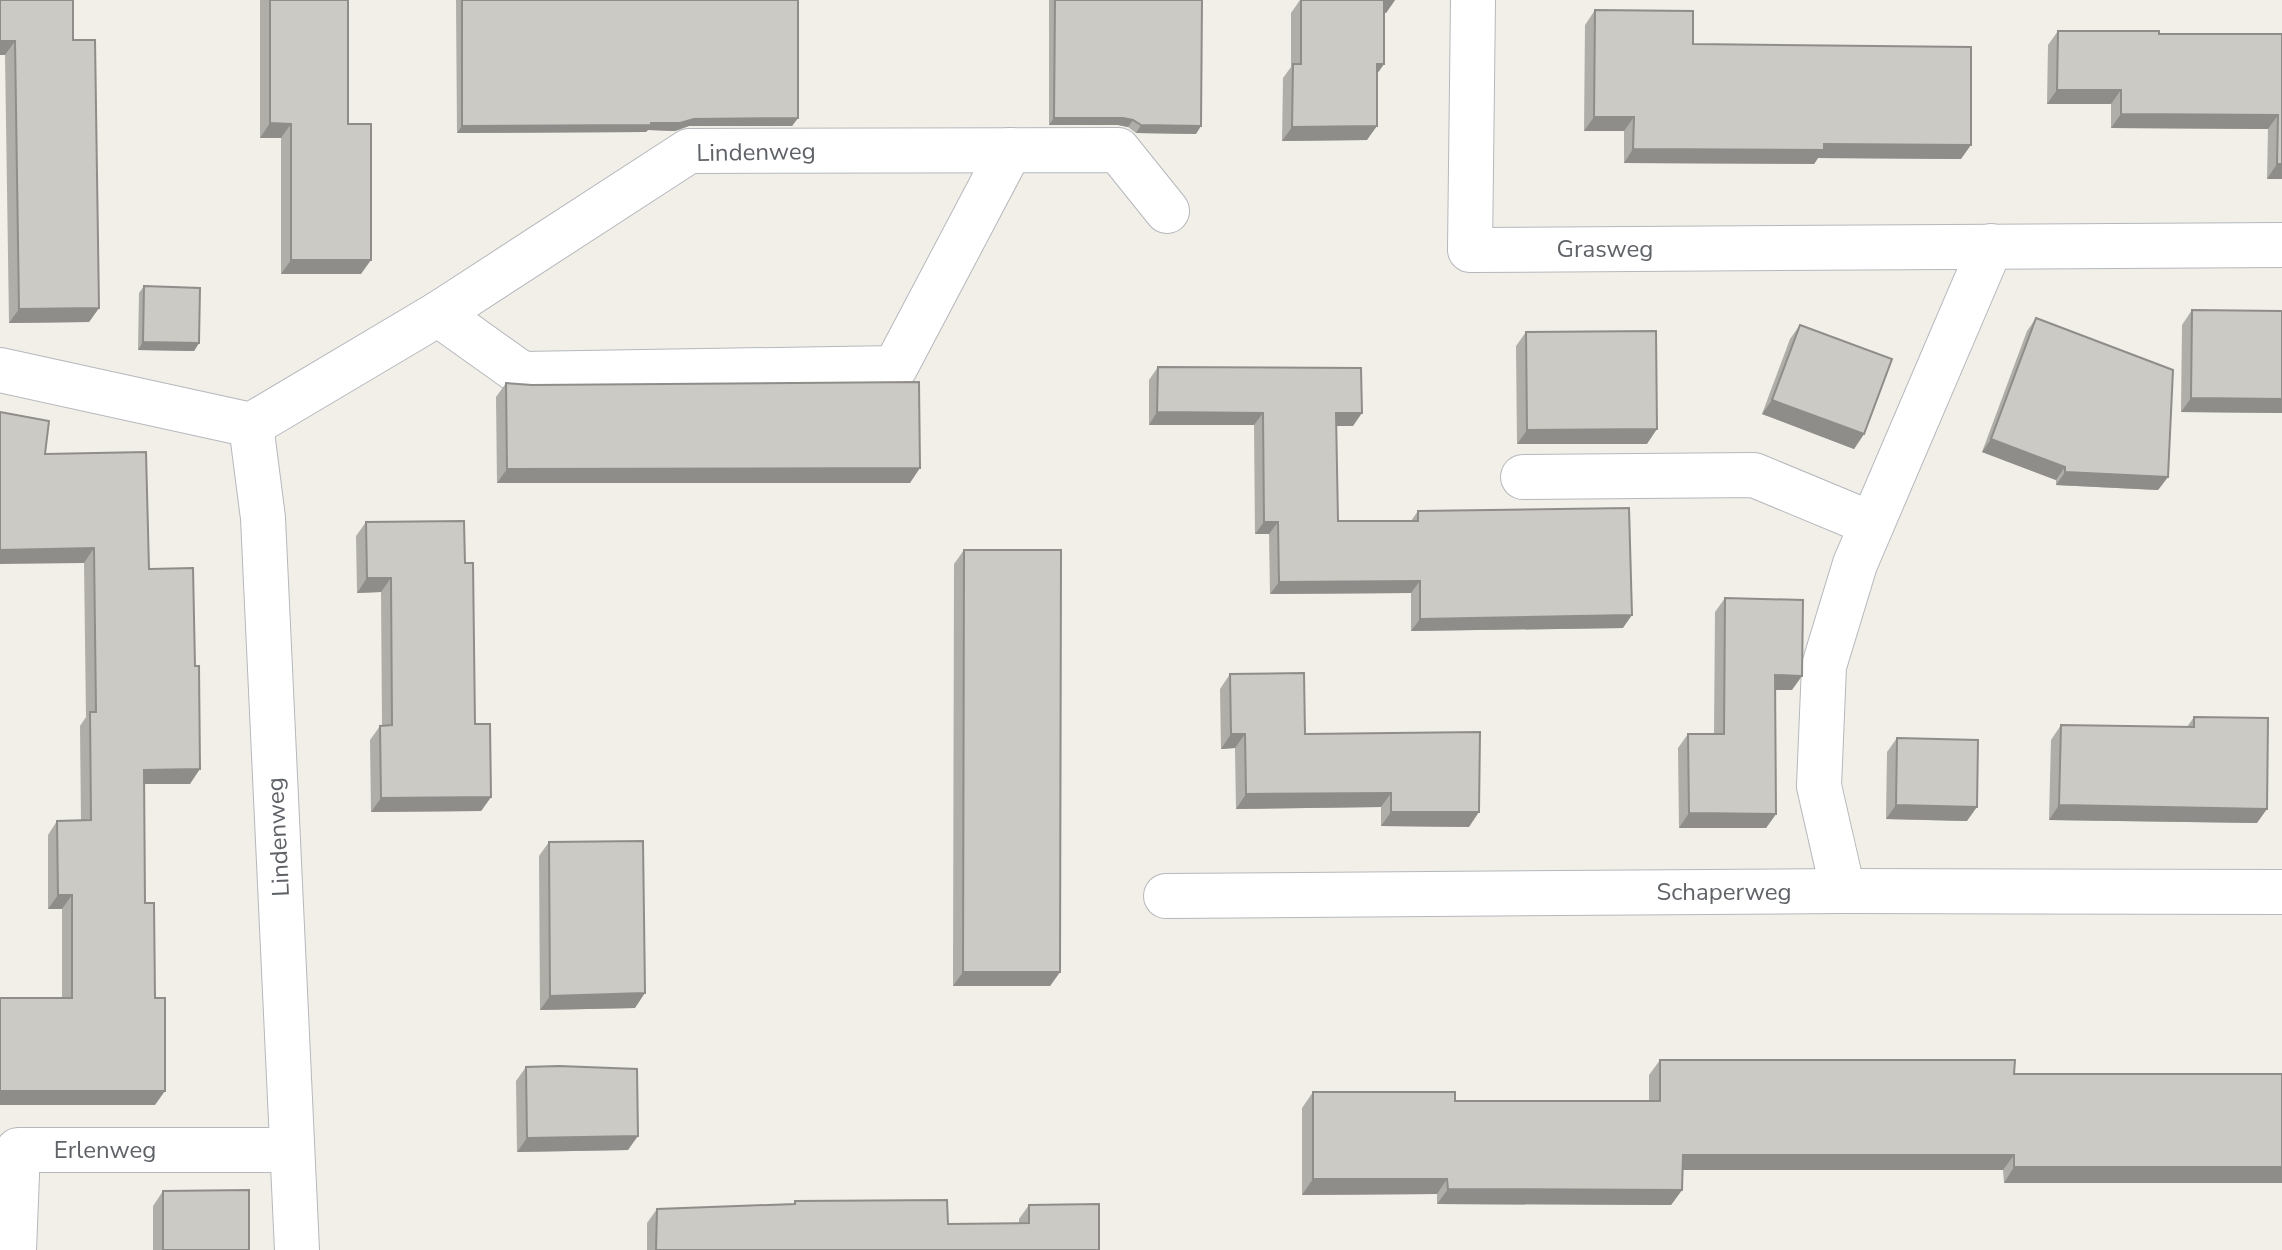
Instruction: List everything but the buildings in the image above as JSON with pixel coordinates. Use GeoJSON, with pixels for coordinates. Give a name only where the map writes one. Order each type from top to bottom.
{"type":"FeatureCollection","features":[{"type":"Feature","properties":{"kind":"street","name":"Grasweg"},"geometry":{"type":"LineString","coordinates":[[1473,0],[1470,250],[2282,245]]}},
{"type":"Feature","properties":{"kind":"street"},"geometry":{"type":"LineString","coordinates":[[438,314],[522,374],[895,368],[1010,150]]}},
{"type":"Feature","properties":{"kind":"street","name":"Lindenweg"},"geometry":{"type":"LineString","coordinates":[[297,1250],[263,518],[251,425],[438,314],[689,151],[1118,150],[1167,211]]}},
{"type":"Feature","properties":{"kind":"street"},"geometry":{"type":"LineString","coordinates":[[1843,891],[1819,786],[1824,666],[1855,564],[1991,246]]}},
{"type":"Feature","properties":{"kind":"street"},"geometry":{"type":"LineString","coordinates":[[0,370],[251,425]]}},
{"type":"Feature","properties":{"kind":"street"},"geometry":{"type":"LineString","coordinates":[[1523,477],[1754,475],[1872,524]]}},
{"type":"Feature","properties":{"kind":"street","name":"Schaperweg"},"geometry":{"type":"LineString","coordinates":[[1166,896],[1843,891],[2282,892]]}},
{"type":"Feature","properties":{"kind":"street","name":"Erlenweg"},"geometry":{"type":"LineString","coordinates":[[14,1250],[18,1150],[292,1150]]}}]}
